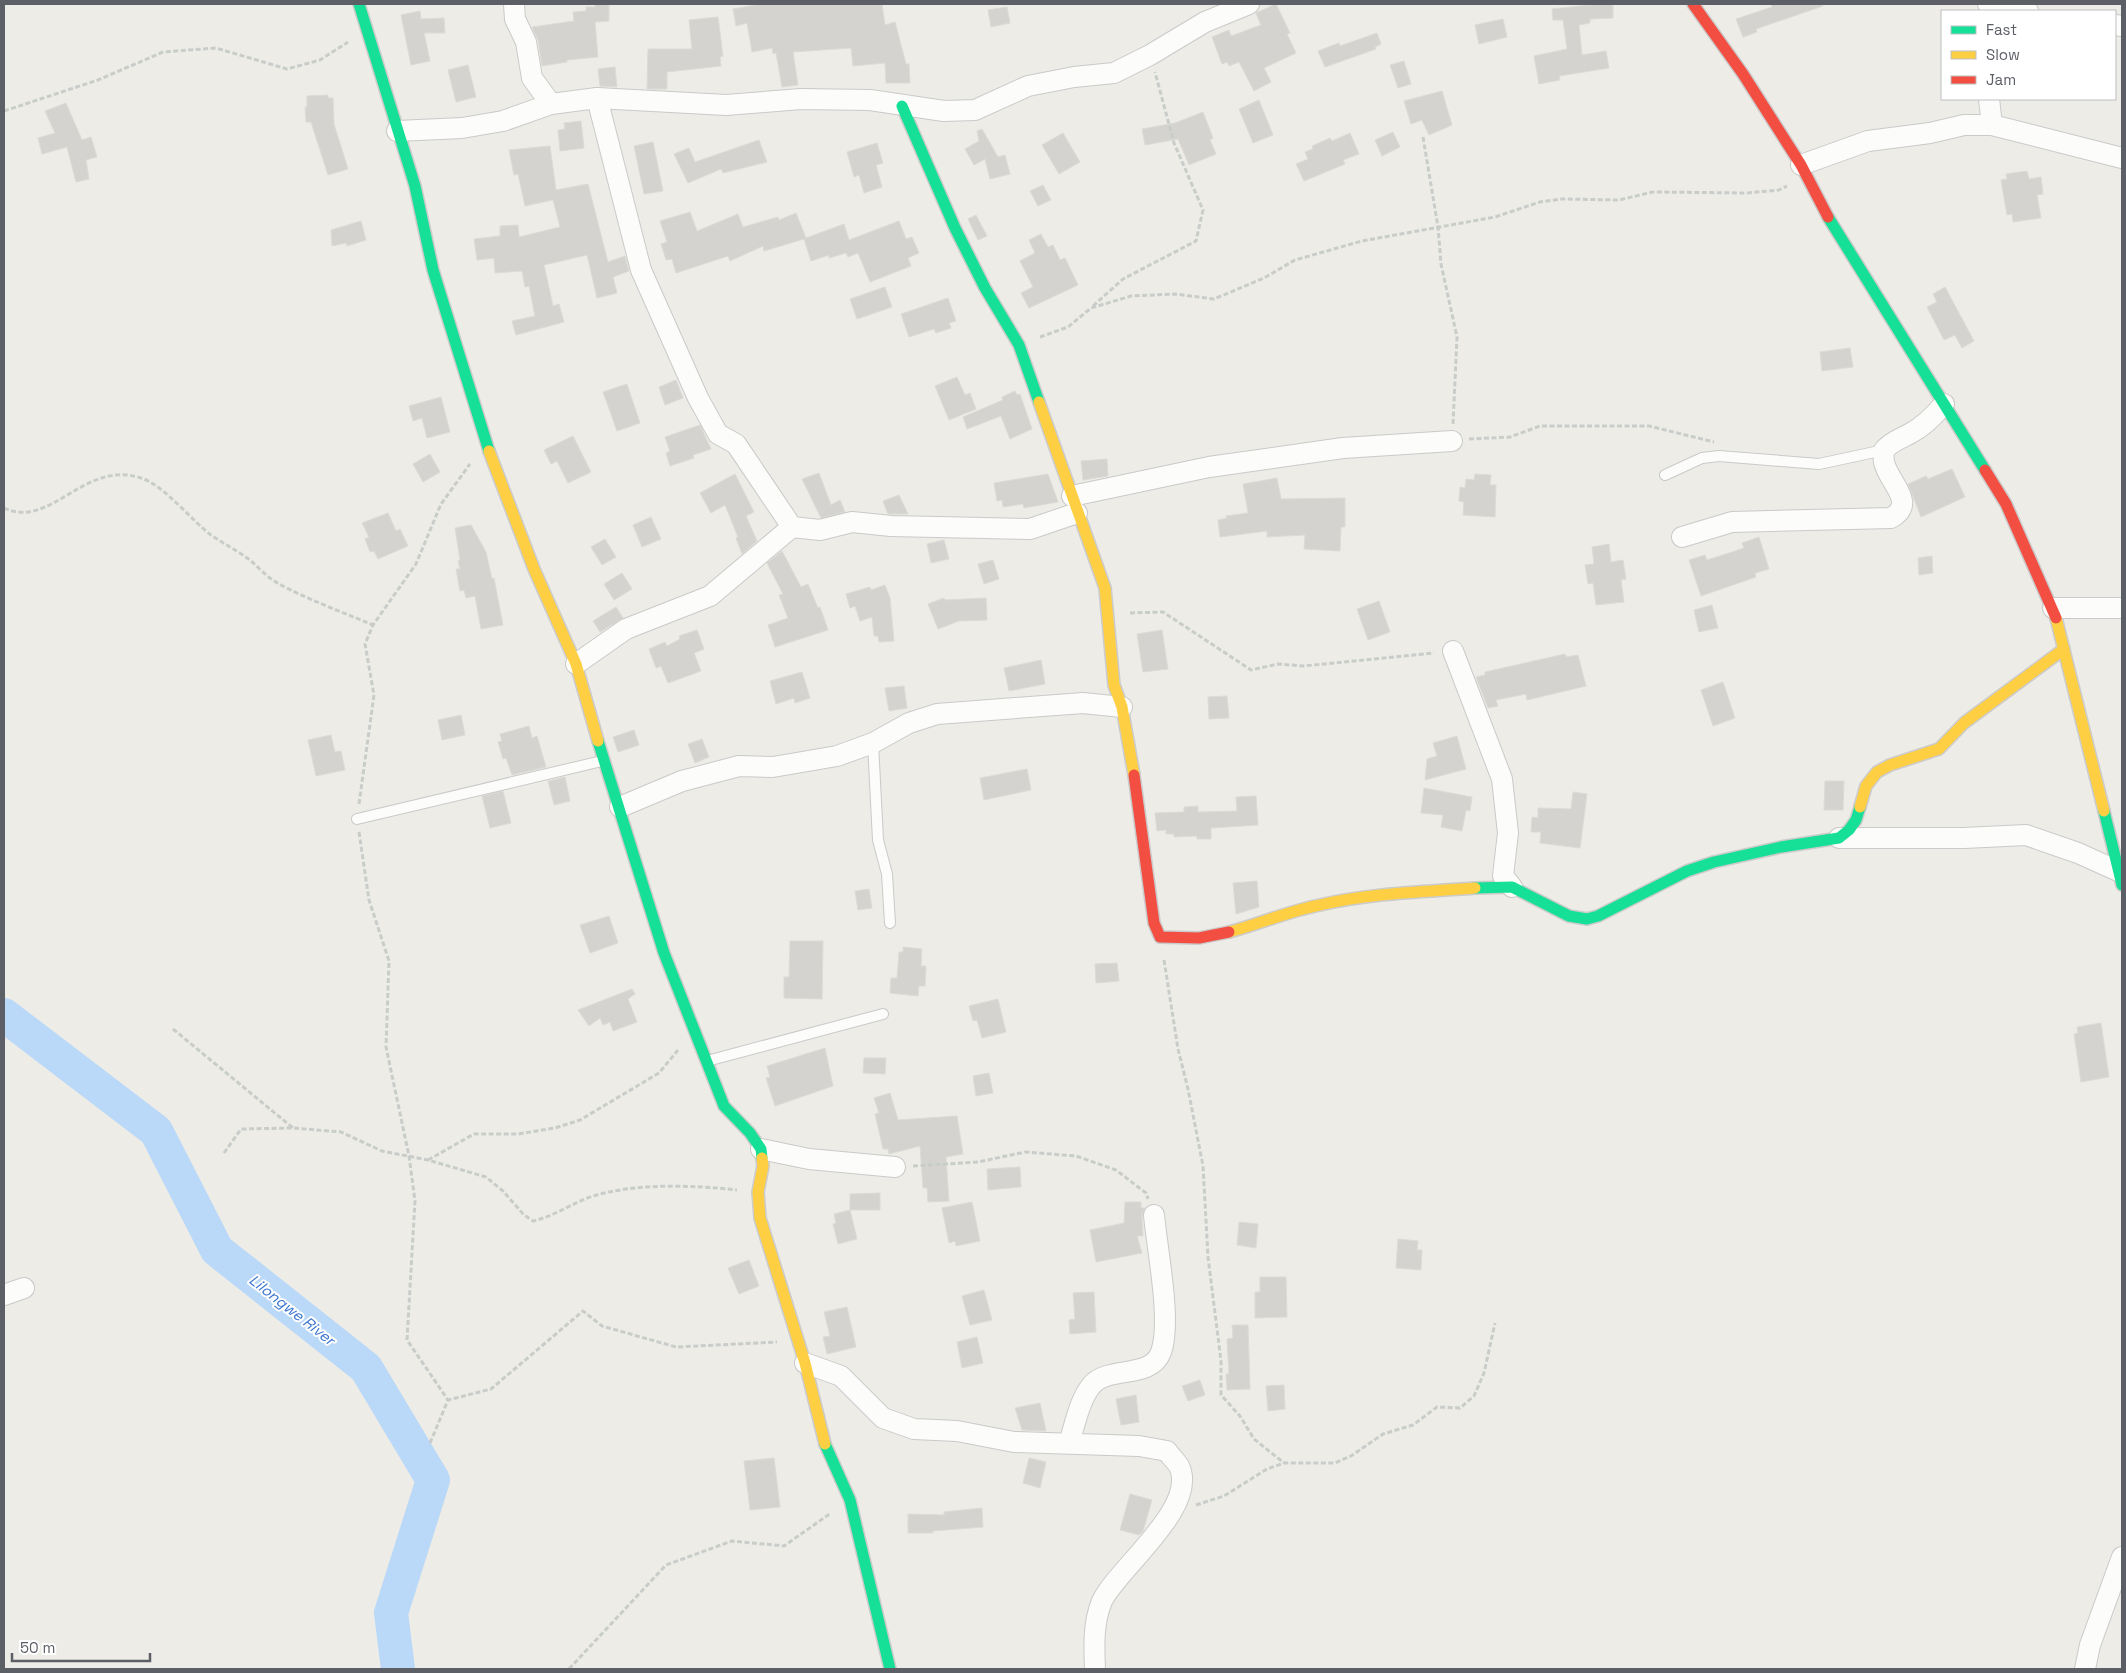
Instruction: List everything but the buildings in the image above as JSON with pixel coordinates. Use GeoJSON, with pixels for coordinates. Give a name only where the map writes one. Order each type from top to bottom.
{"type":"FeatureCollection","features":[{"type":"Feature","properties":{"kind":"street"},"geometry":{"type":"LineString","coordinates":[[359,4],[364,26],[415,186],[433,270],[487,446],[534,569],[576,664],[603,760],[620,806],[664,953],[724,1106],[750,1133],[762,1149],[763,1166],[758,1192],[760,1218],[805,1363],[823,1438],[850,1500],[890,1669]]}},
{"type":"Feature","properties":{"kind":"street"},"geometry":{"type":"LineString","coordinates":[[514,4],[516,19],[526,42],[532,78],[551,104]]}},
{"type":"Feature","properties":{"kind":"street"},"geometry":{"type":"LineString","coordinates":[[397,131],[462,128],[503,121],[551,104],[598,98],[726,105],[800,100],[870,100],[944,111],[975,110],[1028,86],[1114,73],[1150,56],[1204,22],[1249,4]]}},
{"type":"Feature","properties":{"kind":"street"},"geometry":{"type":"LineString","coordinates":[[1693,4],[1743,74],[1804,170],[1828,216],[2006,504],[2053,608],[2120,878]]}},
{"type":"Feature","properties":{"kind":"street"},"geometry":{"type":"LineString","coordinates":[[1988,4],[2022,10]]}},
{"type":"Feature","properties":{"kind":"street"},"geometry":{"type":"LineString","coordinates":[[598,98],[641,270],[698,398],[718,434],[736,444],[792,527]]}},
{"type":"Feature","properties":{"kind":"street"},"geometry":{"type":"LineString","coordinates":[[1989,100],[1992,125]]}},
{"type":"Feature","properties":{"kind":"street"},"geometry":{"type":"LineString","coordinates":[[902,106],[948,217],[1001,318],[1019,345],[1105,588],[1109,614],[1114,685],[1122,707],[1133,770],[1154,923],[1160,937],[1186,940],[1208,937],[1318,905],[1346,900],[1512,887]]}},
{"type":"Feature","properties":{"kind":"street"},"geometry":{"type":"LineString","coordinates":[[1804,170],[1868,141],[1930,133],[1964,125],[1992,125],[2122,158]]}},
{"type":"Feature","properties":{"kind":"street"},"geometry":{"type":"LineString","coordinates":[[1682,537],[1732,522],[1891,518],[1900,513],[1903,506],[1900,495],[1884,463],[1884,450],[1892,442],[1912,433],[1930,420],[1944,404]]}},
{"type":"Feature","properties":{"kind":"street"},"geometry":{"type":"LineString","coordinates":[[576,664],[626,629],[710,596],[792,527],[820,530],[852,522],[892,526],[1030,530],[1075,505],[1209,467],[1343,448],[1452,441]]}},
{"type":"Feature","properties":{"kind":"street"},"geometry":{"type":"LineString","coordinates":[[2053,608],[2122,608]]}},
{"type":"Feature","properties":{"kind":"street"},"geometry":{"type":"LineString","coordinates":[[1839,838],[1849,830],[1856,820],[1866,786],[1877,772],[1890,765],[1939,749],[1964,723],[2064,649]]}},
{"type":"Feature","properties":{"kind":"street"},"geometry":{"type":"LineString","coordinates":[[1453,651],[1502,779],[1508,833],[1503,876],[1512,887],[1546,906],[1569,916],[1587,919],[1598,916],[1696,868],[1782,847],[1839,838],[1964,838],[2026,835],[2078,853],[2120,878]]}},
{"type":"Feature","properties":{"kind":"street"},"geometry":{"type":"LineString","coordinates":[[620,806],[682,782],[739,766],[773,767],[837,756],[873,743],[909,723],[937,714],[1083,703],[1122,707]]}},
{"type":"Feature","properties":{"kind":"street"},"geometry":{"type":"LineString","coordinates":[[762,1149],[810,1159],[895,1167]]}},
{"type":"Feature","properties":{"kind":"street"},"geometry":{"type":"LineString","coordinates":[[1069,1443],[1084,1398],[1092,1384],[1106,1376],[1143,1368],[1153,1362],[1161,1353],[1166,1313],[1154,1215]]}},
{"type":"Feature","properties":{"kind":"street"},"geometry":{"type":"LineString","coordinates":[[4,1295],[24,1288]]}},
{"type":"Feature","properties":{"kind":"street"},"geometry":{"type":"LineString","coordinates":[[805,1363],[841,1376],[883,1418],[914,1429],[957,1431],[1014,1442],[1139,1446],[1167,1451],[1179,1466],[1182,1481],[1176,1501],[1163,1525],[1144,1550],[1116,1579],[1102,1602],[1093,1635],[1095,1669]]}},
{"type":"Feature","properties":{"kind":"street"},"geometry":{"type":"LineString","coordinates":[[2085,1669],[2090,1645],[2122,1557]]}},
{"type":"Feature","properties":{"kind":"lane"},"geometry":{"type":"LineString","coordinates":[[1665,475],[1702,458],[1719,456],[1819,464],[1884,450]]}},
{"type":"Feature","properties":{"kind":"lane"},"geometry":{"type":"LineString","coordinates":[[873,743],[878,840],[887,874],[890,924]]}},
{"type":"Feature","properties":{"kind":"lane"},"geometry":{"type":"LineString","coordinates":[[356,819],[603,760]]}},
{"type":"Feature","properties":{"kind":"lane"},"geometry":{"type":"LineString","coordinates":[[706,1061],[883,1014]]}},
{"type":"Feature","properties":{"kind":"path"},"geometry":{"type":"LineString","coordinates":[[4,111],[98,80],[163,52],[216,48],[287,69],[320,60],[347,43],[364,26]]}},
{"type":"Feature","properties":{"kind":"path"},"geometry":{"type":"LineString","coordinates":[[1019,345],[1068,327],[1123,279],[1196,240],[1203,210],[1174,143],[1150,56]]}},
{"type":"Feature","properties":{"kind":"path"},"geometry":{"type":"LineString","coordinates":[[1423,137],[1438,227],[1441,264],[1457,337],[1452,441],[1510,437],[1540,426],[1649,426],[1715,442]]}},
{"type":"Feature","properties":{"kind":"path"},"geometry":{"type":"LineString","coordinates":[[1091,308],[1132,296],[1175,294],[1214,299],[1264,278],[1296,260],[1362,240],[1495,217],[1540,202],[1562,199],[1619,200],[1653,192],[1747,193],[1779,190],[1804,170]]}},
{"type":"Feature","properties":{"kind":"path"},"geometry":{"type":"LineString","coordinates":[[448,1400],[407,1340],[415,1201],[409,1156],[386,1047],[389,961],[369,900],[356,819],[374,695],[365,644],[373,625],[416,564],[441,504],[474,459],[487,446]]}},
{"type":"Feature","properties":{"kind":"path"},"geometry":{"type":"LineString","coordinates":[[4,508],[20,513],[34,512],[44,509],[70,491],[95,480],[128,474],[143,478],[156,486],[211,535],[248,559],[278,583],[373,625]]}},
{"type":"Feature","properties":{"kind":"path"},"geometry":{"type":"LineString","coordinates":[[1109,614],[1163,612],[1251,670],[1278,664],[1303,666],[1453,651]]}},
{"type":"Feature","properties":{"kind":"path"},"geometry":{"type":"LineString","coordinates":[[1160,937],[1174,1010],[1178,1049],[1203,1166],[1208,1257],[1221,1362],[1221,1395],[1240,1416],[1254,1439],[1284,1464]]}},
{"type":"Feature","properties":{"kind":"path"},"geometry":{"type":"LineString","coordinates":[[428,1160],[474,1134],[518,1134],[554,1128],[580,1120],[659,1074],[677,1052],[693,1026]]}},
{"type":"Feature","properties":{"kind":"path"},"geometry":{"type":"LineString","coordinates":[[172,1029],[293,1128]]}},
{"type":"Feature","properties":{"kind":"path"},"geometry":{"type":"LineString","coordinates":[[224,1153],[241,1129],[293,1128],[341,1132],[382,1151],[428,1160],[486,1177],[503,1191],[524,1216],[533,1221],[547,1218],[595,1195],[652,1187],[702,1186],[758,1192]]}},
{"type":"Feature","properties":{"kind":"path"},"geometry":{"type":"LineString","coordinates":[[895,1167],[978,1162],[1025,1152],[1076,1156],[1116,1170],[1124,1176],[1146,1193],[1154,1215]]}},
{"type":"Feature","properties":{"kind":"path"},"geometry":{"type":"LineString","coordinates":[[448,1400],[491,1389],[583,1311],[602,1326],[676,1347],[798,1341]]}},
{"type":"Feature","properties":{"kind":"path"},"geometry":{"type":"LineString","coordinates":[[1163,1525],[1187,1508],[1224,1496],[1246,1483],[1258,1473],[1284,1464],[1335,1464],[1351,1456],[1383,1434],[1413,1425],[1437,1407],[1460,1408],[1474,1396],[1484,1373],[1495,1323]]}},
{"type":"Feature","properties":{"kind":"path"},"geometry":{"type":"LineString","coordinates":[[430,1443],[448,1400]]}},
{"type":"Feature","properties":{"kind":"path"},"geometry":{"type":"LineString","coordinates":[[569,1669],[666,1566],[732,1541],[784,1546],[850,1500]]}},
{"type":"Feature","properties":{"kind":"waterway","name":"Lilongwe River"},"geometry":{"type":"LineString","coordinates":[[4,1015],[156,1131],[217,1250],[366,1368],[433,1480],[391,1613],[398,1669]]}},
{"type":"Feature","properties":{"kind":"traffic: fast"},"geometry":{"type":"LineString","coordinates":[[359,4],[415,186],[433,270],[489,451]]}},
{"type":"Feature","properties":{"kind":"traffic: fast"},"geometry":{"type":"LineString","coordinates":[[902,106],[955,228],[985,288],[1019,345],[1039,402]]}},
{"type":"Feature","properties":{"kind":"traffic: fast"},"geometry":{"type":"LineString","coordinates":[[1828,217],[1985,470]]}},
{"type":"Feature","properties":{"kind":"traffic: fast"},"geometry":{"type":"LineString","coordinates":[[598,741],[664,953],[724,1106],[750,1133],[761,1149],[762,1158]]}},
{"type":"Feature","properties":{"kind":"traffic: fast"},"geometry":{"type":"LineString","coordinates":[[1475,888],[1512,887],[1569,916],[1587,919],[1598,916],[1687,871],[1714,862],[1781,847],[1839,838],[1849,830],[1856,820],[1860,807]]}},
{"type":"Feature","properties":{"kind":"traffic: fast"},"geometry":{"type":"LineString","coordinates":[[2104,811],[2122,885]]}},
{"type":"Feature","properties":{"kind":"traffic: fast"},"geometry":{"type":"LineString","coordinates":[[825,1444],[850,1500],[890,1669]]}},
{"type":"Feature","properties":{"kind":"traffic: slow"},"geometry":{"type":"LineString","coordinates":[[1039,402],[1105,588],[1114,685],[1122,707],[1134,775]]}},
{"type":"Feature","properties":{"kind":"traffic: slow"},"geometry":{"type":"LineString","coordinates":[[489,451],[534,569],[576,664],[598,741]]}},
{"type":"Feature","properties":{"kind":"traffic: slow"},"geometry":{"type":"LineString","coordinates":[[2056,618],[2104,811]]}},
{"type":"Feature","properties":{"kind":"traffic: slow"},"geometry":{"type":"LineString","coordinates":[[1860,807],[1866,786],[1877,772],[1890,765],[1939,749],[1964,723],[2064,649]]}},
{"type":"Feature","properties":{"kind":"traffic: slow"},"geometry":{"type":"LineString","coordinates":[[1229,932],[1297,911],[1339,901],[1475,888]]}},
{"type":"Feature","properties":{"kind":"traffic: slow"},"geometry":{"type":"LineString","coordinates":[[762,1158],[763,1166],[758,1192],[760,1218],[805,1363],[825,1444]]}},
{"type":"Feature","properties":{"kind":"traffic: jam"},"geometry":{"type":"LineString","coordinates":[[1693,4],[1743,74],[1801,165],[1828,217]]}},
{"type":"Feature","properties":{"kind":"traffic: jam"},"geometry":{"type":"LineString","coordinates":[[1985,470],[2006,504],[2056,618]]}},
{"type":"Feature","properties":{"kind":"traffic: jam"},"geometry":{"type":"LineString","coordinates":[[1134,775],[1154,923],[1160,937],[1199,938],[1229,932]]}}]}
